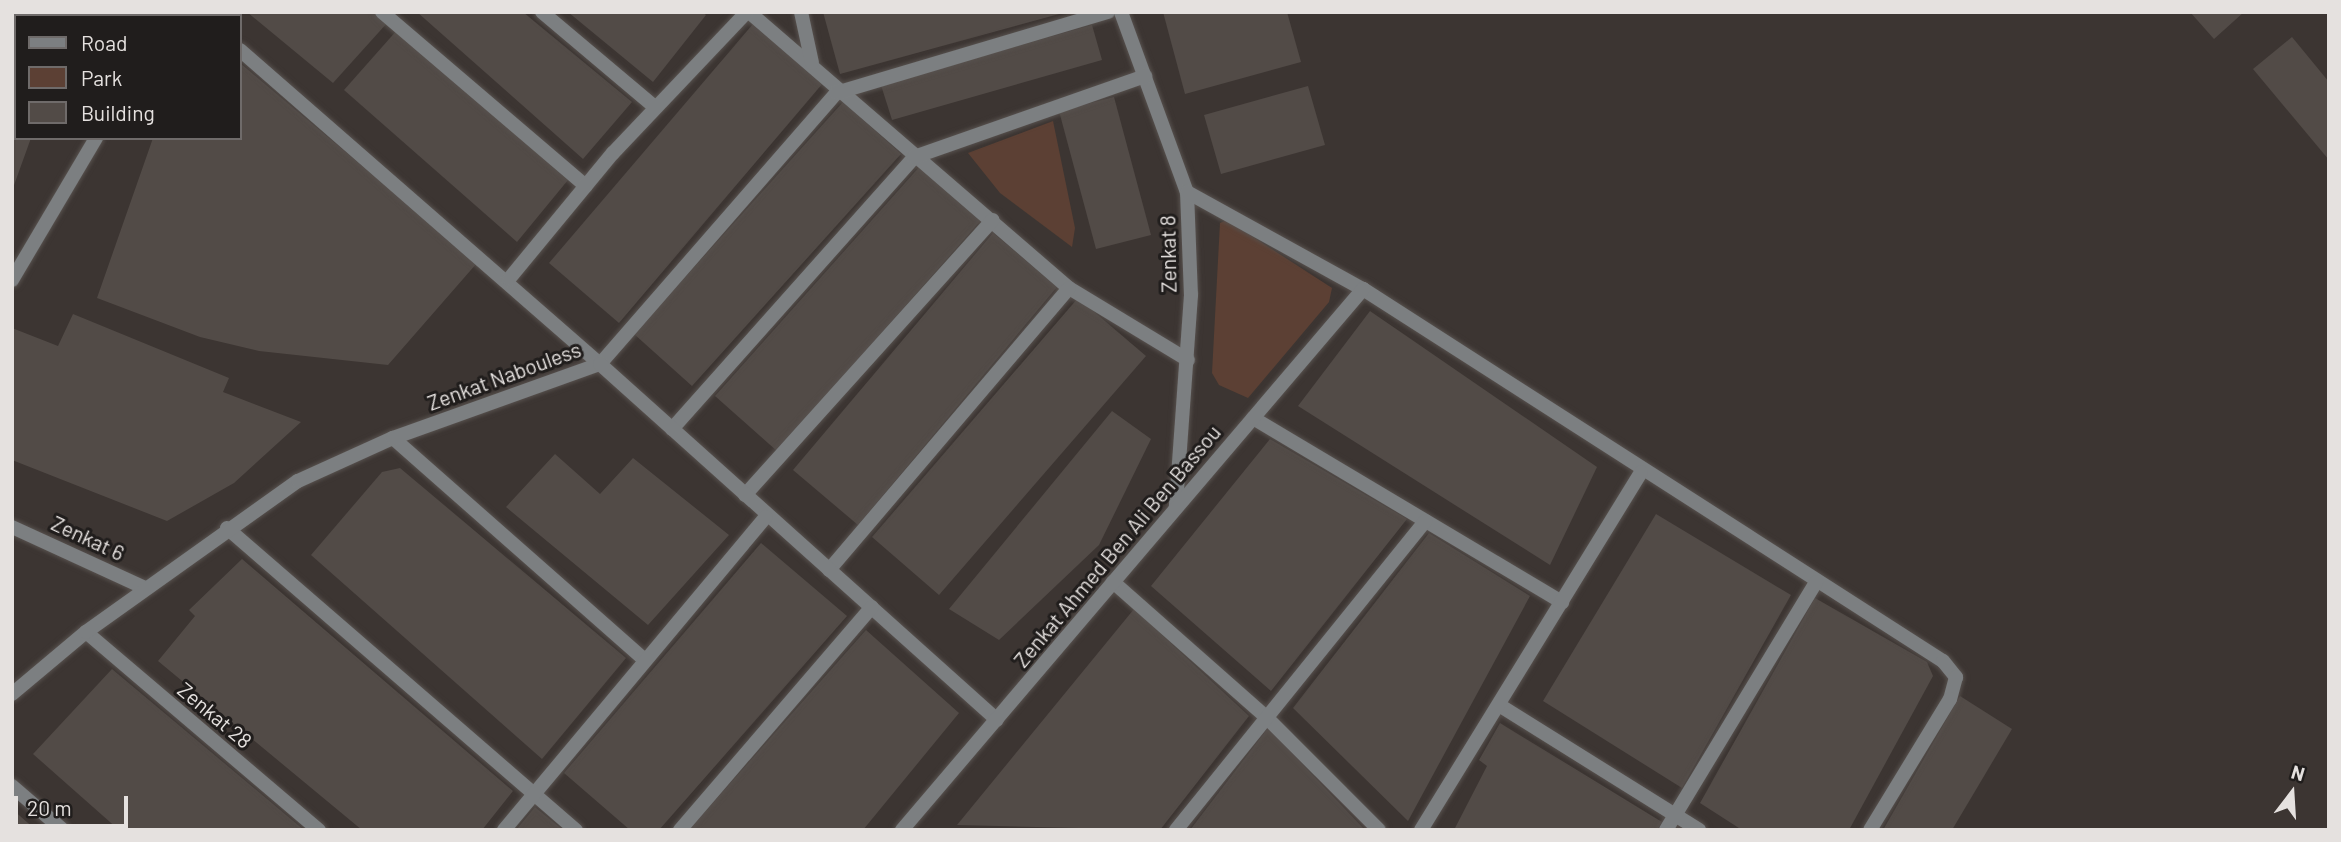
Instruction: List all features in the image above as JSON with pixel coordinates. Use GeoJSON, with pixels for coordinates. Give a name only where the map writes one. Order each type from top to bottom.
{"type":"FeatureCollection","features":[{"type":"Feature","properties":{"kind":"street"},"geometry":{"type":"LineString","coordinates":[[382,12],[586,186]]}},
{"type":"Feature","properties":{"kind":"street"},"geometry":{"type":"LineString","coordinates":[[542,12],[655,107]]}},
{"type":"Feature","properties":{"kind":"street"},"geometry":{"type":"LineString","coordinates":[[509,279],[655,107],[748,12],[812,63],[836,93],[993,220],[1069,288],[1188,360]]}},
{"type":"Feature","properties":{"kind":"street"},"geometry":{"type":"LineString","coordinates":[[801,12],[812,63]]}},
{"type":"Feature","properties":{"kind":"street"},"geometry":{"type":"LineString","coordinates":[[242,52],[509,279],[600,364],[836,93],[1108,12]]}},
{"type":"Feature","properties":{"kind":"street","name":"Zenkat 8"},"geometry":{"type":"LineString","coordinates":[[1121,12],[1188,191],[1188,360],[1176,506]]}},
{"type":"Feature","properties":{"kind":"street"},"geometry":{"type":"LineString","coordinates":[[672,429],[914,157],[1145,76]]}},
{"type":"Feature","properties":{"kind":"street"},"geometry":{"type":"LineString","coordinates":[[12,280],[95,140]]}},
{"type":"Feature","properties":{"kind":"street"},"geometry":{"type":"LineString","coordinates":[[1188,191],[1363,289],[1641,472],[1943,661],[1956,677],[1950,699],[1870,830]]}},
{"type":"Feature","properties":{"kind":"street"},"geometry":{"type":"LineString","coordinates":[[745,495],[993,220]]}},
{"type":"Feature","properties":{"kind":"street"},"geometry":{"type":"LineString","coordinates":[[829,570],[1069,288]]}},
{"type":"Feature","properties":{"kind":"street","name":"Zenkat Ahmed Ben Ali Ben Bassou"},"geometry":{"type":"LineString","coordinates":[[901,830],[1363,289]]}},
{"type":"Feature","properties":{"kind":"street","name":"Zenkat Nabouless"},"geometry":{"type":"LineString","coordinates":[[12,694],[86,632],[145,588],[298,481],[393,438],[600,364],[745,495],[765,517],[872,607],[997,720]]}},
{"type":"Feature","properties":{"kind":"street"},"geometry":{"type":"LineString","coordinates":[[1252,418],[1562,602]]}},
{"type":"Feature","properties":{"kind":"street"},"geometry":{"type":"LineString","coordinates":[[393,438],[645,660]]}},
{"type":"Feature","properties":{"kind":"street"},"geometry":{"type":"LineString","coordinates":[[1421,830],[1641,472]]}},
{"type":"Feature","properties":{"kind":"street"},"geometry":{"type":"LineString","coordinates":[[504,830],[765,517]]}},
{"type":"Feature","properties":{"kind":"street"},"geometry":{"type":"LineString","coordinates":[[1176,830],[1425,521]]}},
{"type":"Feature","properties":{"kind":"street","name":"Zenkat 6"},"geometry":{"type":"LineString","coordinates":[[12,527],[145,588]]}},
{"type":"Feature","properties":{"kind":"street"},"geometry":{"type":"LineString","coordinates":[[228,528],[533,796],[576,830]]}},
{"type":"Feature","properties":{"kind":"street"},"geometry":{"type":"LineString","coordinates":[[1113,582],[1267,718],[1379,830]]}},
{"type":"Feature","properties":{"kind":"street"},"geometry":{"type":"LineString","coordinates":[[1665,830],[1816,582]]}},
{"type":"Feature","properties":{"kind":"street"},"geometry":{"type":"LineString","coordinates":[[680,830],[872,607]]}},
{"type":"Feature","properties":{"kind":"street","name":"Zenkat 28"},"geometry":{"type":"LineString","coordinates":[[86,632],[319,830]]}},
{"type":"Feature","properties":{"kind":"street"},"geometry":{"type":"LineString","coordinates":[[1499,705],[1699,830]]}},
{"type":"Feature","properties":{"kind":"street"},"geometry":{"type":"LineString","coordinates":[[12,786],[63,830]]}},
{"type":"Feature","properties":{"kind":"green space"},"geometry":{"type":"Polygon","coordinates":[[[1053,121],[1075,228],[1072,247],[1000,193],[968,153],[1053,121]]]}},
{"type":"Feature","properties":{"kind":"green space"},"geometry":{"type":"Polygon","coordinates":[[[1227,220],[1332,288],[1329,302],[1248,398],[1219,385],[1212,373],[1220,223],[1227,220]]]}},
{"type":"Feature","properties":{"kind":"building"},"geometry":{"type":"Polygon","coordinates":[[[12,12],[78,12],[14,14],[14,140],[30,140],[13,188],[12,12]]]}},
{"type":"Feature","properties":{"kind":"building"},"geometry":{"type":"Polygon","coordinates":[[[247,12],[377,12],[388,22],[333,83],[247,12]]]}},
{"type":"Feature","properties":{"kind":"building"},"geometry":{"type":"Polygon","coordinates":[[[417,12],[523,12],[632,102],[583,159],[417,12]]]}},
{"type":"Feature","properties":{"kind":"building"},"geometry":{"type":"Polygon","coordinates":[[[568,12],[702,12],[706,15],[653,82],[568,12]]]}},
{"type":"Feature","properties":{"kind":"building"},"geometry":{"type":"Polygon","coordinates":[[[823,12],[1063,12],[1063,13],[840,74],[823,12]]]}},
{"type":"Feature","properties":{"kind":"building"},"geometry":{"type":"Polygon","coordinates":[[[1163,12],[1287,12],[1301,62],[1185,94],[1163,12]]]}},
{"type":"Feature","properties":{"kind":"building"},"geometry":{"type":"Polygon","coordinates":[[[2190,12],[2244,12],[2214,39],[2190,12]]]}},
{"type":"Feature","properties":{"kind":"building"},"geometry":{"type":"Polygon","coordinates":[[[753,24],[823,83],[619,323],[549,263],[753,24]]]}},
{"type":"Feature","properties":{"kind":"building"},"geometry":{"type":"Polygon","coordinates":[[[1092,25],[1102,60],[892,120],[881,85],[1092,25]]]}},
{"type":"Feature","properties":{"kind":"building"},"geometry":{"type":"Polygon","coordinates":[[[398,29],[568,180],[517,242],[344,90],[398,29]]]}},
{"type":"Feature","properties":{"kind":"building"},"geometry":{"type":"Polygon","coordinates":[[[2292,37],[2329,82],[2329,160],[2253,69],[2292,37]]]}},
{"type":"Feature","properties":{"kind":"building"},"geometry":{"type":"Polygon","coordinates":[[[242,65],[477,263],[388,365],[259,351],[200,337],[97,298],[152,140],[242,140],[242,65]]]}},
{"type":"Feature","properties":{"kind":"building"},"geometry":{"type":"Polygon","coordinates":[[[1308,86],[1325,145],[1221,174],[1204,115],[1308,86]]]}},
{"type":"Feature","properties":{"kind":"building"},"geometry":{"type":"Polygon","coordinates":[[[1114,97],[1151,235],[1096,249],[1059,111],[1114,97]]]}},
{"type":"Feature","properties":{"kind":"building"},"geometry":{"type":"Polygon","coordinates":[[[843,102],[901,154],[692,386],[634,334],[843,102]]]}},
{"type":"Feature","properties":{"kind":"building"},"geometry":{"type":"Polygon","coordinates":[[[921,165],[982,219],[777,451],[715,396],[921,165]]]}},
{"type":"Feature","properties":{"kind":"building"},"geometry":{"type":"Polygon","coordinates":[[[993,233],[1057,287],[858,525],[793,470],[993,233]]]}},
{"type":"Feature","properties":{"kind":"building"},"geometry":{"type":"Polygon","coordinates":[[[1078,298],[1146,356],[939,595],[872,537],[1078,298]]]}},
{"type":"Feature","properties":{"kind":"building"},"geometry":{"type":"Polygon","coordinates":[[[1370,311],[1597,467],[1550,565],[1298,406],[1370,311]]]}},
{"type":"Feature","properties":{"kind":"building"},"geometry":{"type":"Polygon","coordinates":[[[73,314],[229,378],[223,392],[301,422],[234,483],[167,521],[12,460],[12,328],[58,346],[73,314]]]}},
{"type":"Feature","properties":{"kind":"building"},"geometry":{"type":"Polygon","coordinates":[[[1112,411],[1151,439],[1099,545],[999,640],[949,609],[1112,411]]]}},
{"type":"Feature","properties":{"kind":"building"},"geometry":{"type":"Polygon","coordinates":[[[1270,439],[1407,519],[1271,691],[1151,586],[1270,439]]]}},
{"type":"Feature","properties":{"kind":"building"},"geometry":{"type":"Polygon","coordinates":[[[555,454],[600,494],[633,458],[729,535],[648,625],[506,507],[555,454]]]}},
{"type":"Feature","properties":{"kind":"building"},"geometry":{"type":"Polygon","coordinates":[[[400,468],[626,658],[542,759],[311,555],[382,472],[400,468]]]}},
{"type":"Feature","properties":{"kind":"building"},"geometry":{"type":"Polygon","coordinates":[[[1656,514],[1791,595],[1682,788],[1543,701],[1656,514]]]}},
{"type":"Feature","properties":{"kind":"building"},"geometry":{"type":"Polygon","coordinates":[[[1429,533],[1530,596],[1408,821],[1293,708],[1429,533]]]}},
{"type":"Feature","properties":{"kind":"building"},"geometry":{"type":"Polygon","coordinates":[[[761,543],[847,616],[659,830],[630,830],[564,773],[761,543]]]}},
{"type":"Feature","properties":{"kind":"building"},"geometry":{"type":"Polygon","coordinates":[[[242,559],[513,791],[482,830],[362,830],[158,661],[195,616],[189,610],[242,559]]]}},
{"type":"Feature","properties":{"kind":"building"},"geometry":{"type":"Polygon","coordinates":[[[1815,598],[1927,662],[1933,676],[1849,830],[1742,830],[1700,803],[1815,598]]]}},
{"type":"Feature","properties":{"kind":"building"},"geometry":{"type":"Polygon","coordinates":[[[1134,609],[1249,716],[1160,830],[957,825],[1134,609]]]}},
{"type":"Feature","properties":{"kind":"building"},"geometry":{"type":"Polygon","coordinates":[[[866,630],[959,713],[863,830],[689,830],[866,630]]]}},
{"type":"Feature","properties":{"kind":"building"},"geometry":{"type":"Polygon","coordinates":[[[112,669],[304,830],[119,830],[33,754],[112,669]]]}},
{"type":"Feature","properties":{"kind":"building"},"geometry":{"type":"Polygon","coordinates":[[[1960,696],[2012,729],[1952,830],[1883,830],[1960,696]]]}},
{"type":"Feature","properties":{"kind":"building"},"geometry":{"type":"Polygon","coordinates":[[[1500,723],[1662,822],[1657,830],[1454,830],[1487,766],[1479,760],[1500,723]]]}},
{"type":"Feature","properties":{"kind":"building"},"geometry":{"type":"Polygon","coordinates":[[[1268,728],[1365,830],[1190,830],[1268,728]]]}},
{"type":"Feature","properties":{"kind":"building"},"geometry":{"type":"Polygon","coordinates":[[[535,807],[563,830],[516,830],[535,807]]]}},
{"type":"Feature","properties":{"kind":"building"},"geometry":{"type":"Polygon","coordinates":[[[12,809],[36,830],[12,830],[12,809]]]}}]}
